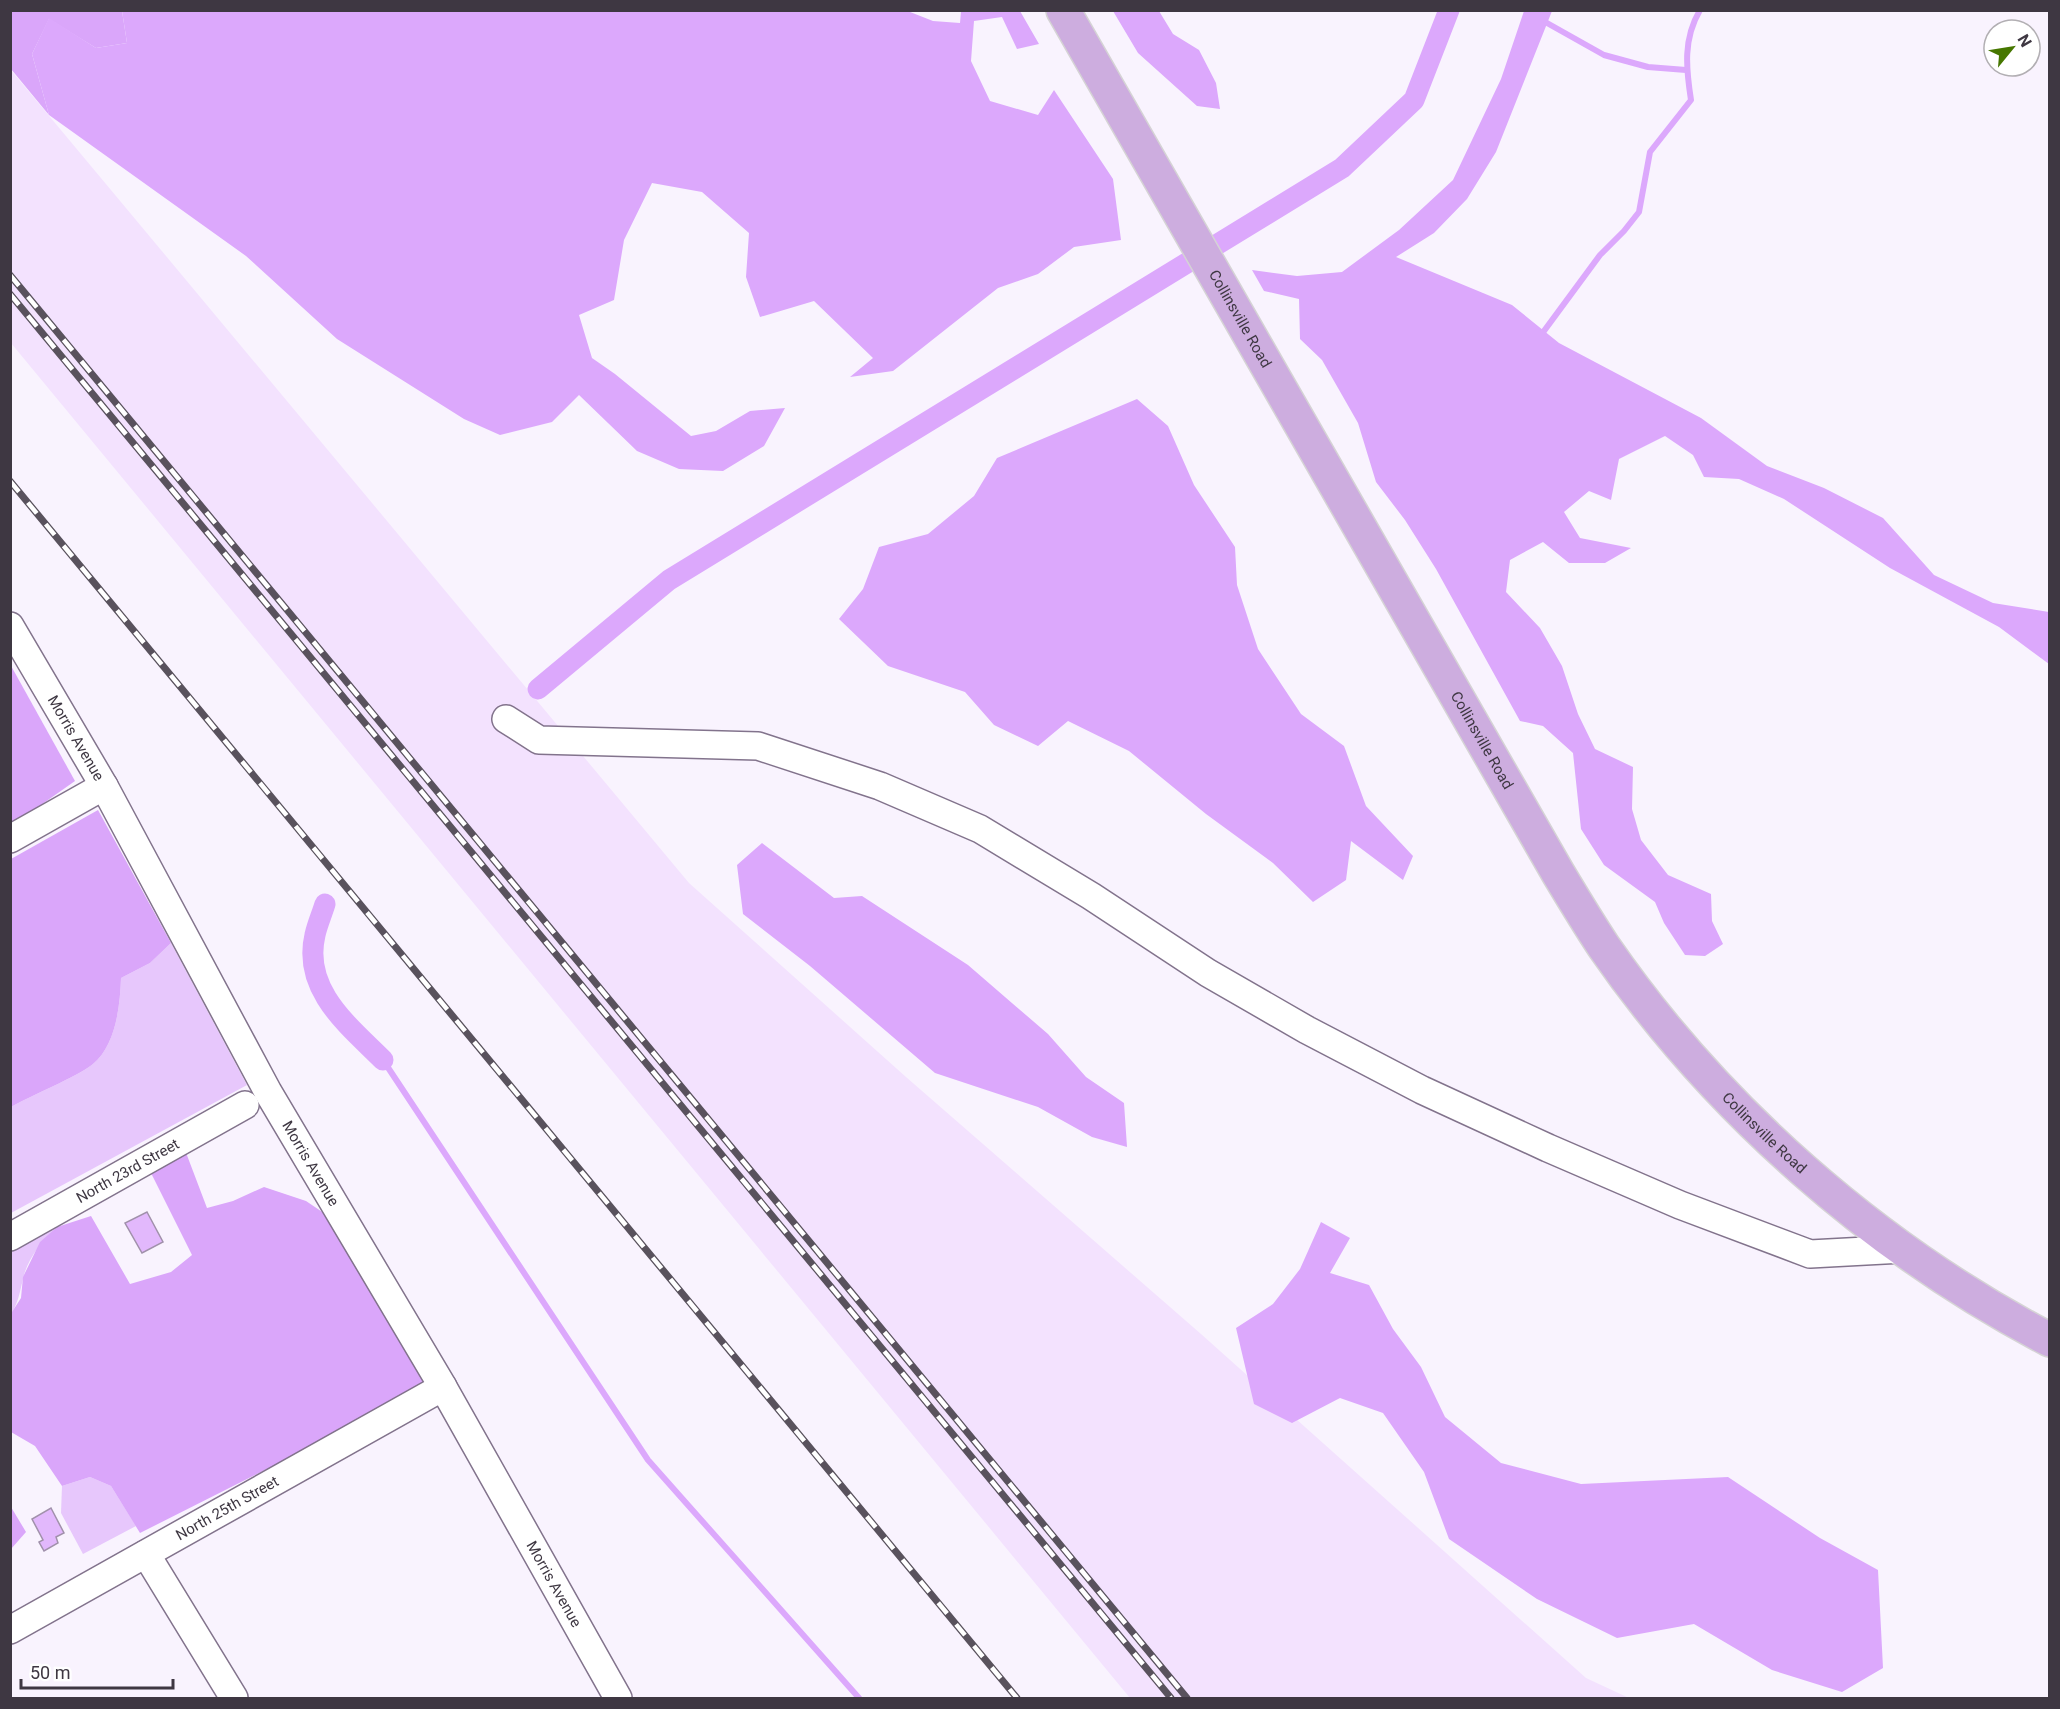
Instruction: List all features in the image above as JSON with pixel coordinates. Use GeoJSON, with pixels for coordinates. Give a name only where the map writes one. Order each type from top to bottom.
{"type":"FeatureCollection","features":[{"type":"Feature","properties":{"kind":"main road","name":"Collinsville Road"},"geometry":{"type":"LineString","coordinates":[[1064,10],[1213,274],[1558,873],[1604,946],[1654,1014],[1707,1076],[1818,1181],[1904,1250],[2049,1340]]}},
{"type":"Feature","properties":{"kind":"street","name":"Morris Avenue"},"geometry":{"type":"LineString","coordinates":[[10,626],[104,786],[268,1092],[443,1387],[618,1698]]}},
{"type":"Feature","properties":{"kind":"street"},"geometry":{"type":"LineString","coordinates":[[506,719],[539,740],[758,746],[880,786],[980,829],[1091,896],[1208,973],[1307,1030],[1422,1090],[1548,1148],[1680,1205],[1810,1254],[1904,1250]]}},
{"type":"Feature","properties":{"kind":"street"},"geometry":{"type":"LineString","coordinates":[[10,839],[104,786]]}},
{"type":"Feature","properties":{"kind":"street","name":"North 23rd Street"},"geometry":{"type":"LineString","coordinates":[[10,1237],[245,1105]]}},
{"type":"Feature","properties":{"kind":"street","name":"North 25th Street"},"geometry":{"type":"LineString","coordinates":[[10,1630],[443,1387]]}},
{"type":"Feature","properties":{"kind":"street"},"geometry":{"type":"LineString","coordinates":[[146,1554],[234,1698]]}},
{"type":"Feature","properties":{"kind":"shaded area"},"geometry":{"type":"Polygon","coordinates":[[[905,10],[933,21],[960,23],[961,11],[1020,11],[1039,44],[1017,49],[1002,17],[974,21],[971,61],[990,101],[1038,115],[1054,90],[1113,179],[1121,240],[1074,247],[1038,274],[998,288],[893,371],[850,377],[873,358],[814,301],[760,317],[746,277],[749,233],[702,192],[652,183],[624,240],[614,300],[579,315],[592,358],[691,436],[716,431],[750,411],[785,408],[764,446],[723,471],[679,469],[637,451],[579,395],[552,422],[500,435],[464,419],[337,339],[246,256],[49,115],[32,54],[49,18],[96,48],[127,43],[122,11],[905,10]]]}},
{"type":"Feature","properties":{"kind":"shaded area"},"geometry":{"type":"Polygon","coordinates":[[[10,11],[122,11],[127,43],[96,48],[49,19],[32,54],[49,115],[11,69],[10,11]]]}},
{"type":"Feature","properties":{"kind":"shaded area"},"geometry":{"type":"Polygon","coordinates":[[[1113,11],[1159,11],[1173,34],[1199,50],[1216,83],[1220,109],[1197,106],[1138,53],[1113,11]]]}},
{"type":"Feature","properties":{"kind":"shaded area"},"geometry":{"type":"Polygon","coordinates":[[[1524,11],[1552,11],[1496,152],[1467,199],[1434,233],[1396,257],[1512,305],[1559,343],[1701,418],[1767,466],[1824,488],[1883,518],[1934,575],[1993,603],[2049,612],[2049,664],[1999,627],[1890,568],[1784,499],[1739,479],[1704,477],[1693,455],[1665,436],[1619,459],[1611,500],[1589,491],[1564,512],[1580,538],[1631,548],[1605,563],[1569,563],[1543,542],[1510,560],[1506,592],[1540,628],[1562,666],[1578,714],[1595,749],[1633,767],[1632,809],[1641,840],[1668,875],[1711,894],[1712,921],[1723,944],[1705,956],[1685,955],[1664,923],[1655,902],[1604,865],[1581,829],[1573,753],[1543,726],[1520,721],[1436,569],[1405,520],[1376,482],[1358,423],[1322,360],[1300,339],[1299,299],[1264,291],[1252,270],[1297,276],[1342,272],[1399,230],[1453,180],[1501,79],[1524,11]]]}},
{"type":"Feature","properties":{"kind":"shaded area"},"geometry":{"type":"Polygon","coordinates":[[[10,69],[689,883],[906,1077],[1201,1334],[1586,1678],[1629,1698],[1130,1698],[11,343],[10,69]]]}},
{"type":"Feature","properties":{"kind":"shaded area"},"geometry":{"type":"Polygon","coordinates":[[[1137,399],[1168,426],[1194,485],[1235,547],[1237,585],[1258,649],[1301,714],[1344,746],[1366,806],[1413,856],[1403,880],[1351,841],[1346,880],[1313,902],[1273,863],[1206,814],[1129,751],[1068,721],[1038,746],[994,725],[965,692],[888,666],[839,619],[863,589],[879,547],[928,534],[974,496],[997,458],[1137,399]]]}},
{"type":"Feature","properties":{"kind":"shaded area"},"geometry":{"type":"Polygon","coordinates":[[[10,664],[75,781],[11,826],[10,826],[10,664]]]}},
{"type":"Feature","properties":{"kind":"shaded area"},"geometry":{"type":"Polygon","coordinates":[[[98,810],[171,943],[150,963],[121,978],[118,1013],[112,1036],[101,1056],[76,1075],[11,1107],[11,859],[98,810]]]}},
{"type":"Feature","properties":{"kind":"shaded area"},"geometry":{"type":"Polygon","coordinates":[[[762,843],[834,898],[862,896],[968,965],[1048,1034],[1086,1077],[1124,1103],[1127,1147],[1092,1137],[1038,1107],[935,1073],[810,966],[743,914],[737,865],[762,843]]]}},
{"type":"Feature","properties":{"kind":"shaded area"},"geometry":{"type":"Polygon","coordinates":[[[171,943],[247,1085],[11,1213],[11,1107],[76,1075],[101,1056],[112,1036],[118,1013],[121,978],[150,963],[171,943]]]}},
{"type":"Feature","properties":{"kind":"shaded area"},"geometry":{"type":"Polygon","coordinates":[[[185,1150],[207,1208],[233,1201],[264,1187],[306,1201],[343,1226],[440,1382],[140,1533],[111,1486],[90,1477],[62,1486],[35,1446],[11,1432],[10,1315],[21,1298],[23,1277],[40,1242],[57,1227],[91,1216],[130,1284],[171,1272],[192,1255],[149,1169],[185,1150]]]}},
{"type":"Feature","properties":{"kind":"shaded area"},"geometry":{"type":"Polygon","coordinates":[[[1321,1222],[1350,1238],[1330,1273],[1369,1285],[1393,1329],[1421,1367],[1445,1417],[1501,1463],[1581,1484],[1728,1477],[1820,1538],[1878,1570],[1883,1668],[1842,1692],[1772,1670],[1694,1624],[1617,1638],[1537,1599],[1449,1539],[1424,1472],[1383,1413],[1340,1398],[1292,1423],[1254,1404],[1236,1328],[1273,1304],[1300,1269],[1321,1222]]]}},
{"type":"Feature","properties":{"kind":"shaded area"},"geometry":{"type":"Polygon","coordinates":[[[57,1227],[41,1244],[28,1264],[11,1315],[11,1251],[57,1227]]]}},
{"type":"Feature","properties":{"kind":"shaded area"},"geometry":{"type":"Polygon","coordinates":[[[90,1477],[111,1486],[136,1526],[83,1554],[61,1513],[62,1486],[90,1477]]]}},
{"type":"Feature","properties":{"kind":"shaded area"},"geometry":{"type":"Polygon","coordinates":[[[10,1507],[26,1532],[11,1549],[10,1507]]]}},
{"type":"Feature","properties":{"kind":"building"},"geometry":{"type":"Polygon","coordinates":[[[147,1212],[163,1242],[142,1253],[125,1223],[147,1212]]]}},
{"type":"Feature","properties":{"kind":"building"},"geometry":{"type":"Polygon","coordinates":[[[51,1508],[64,1533],[56,1537],[58,1543],[44,1551],[39,1542],[43,1540],[32,1519],[51,1508]]]}},
{"type":"Feature","properties":{"kind":"waterway"},"geometry":{"type":"LineString","coordinates":[[538,689],[669,580],[1342,168],[1414,100],[1449,10]]}},
{"type":"Feature","properties":{"kind":"waterway"},"geometry":{"type":"LineString","coordinates":[[1544,331],[1600,255],[1639,212],[1650,152],[1691,100],[1688,43],[1700,10]]}},
{"type":"Feature","properties":{"kind":"waterway"},"geometry":{"type":"LineString","coordinates":[[1547,23],[1604,55],[1648,67],[1686,70]]}},
{"type":"Feature","properties":{"kind":"waterway"},"geometry":{"type":"LineString","coordinates":[[325,904],[315,935],[313,955],[315,973],[331,1005],[383,1060]]}},
{"type":"Feature","properties":{"kind":"waterway"},"geometry":{"type":"LineString","coordinates":[[383,1060],[648,1460],[859,1698]]}},
{"type":"Feature","properties":{"kind":"railway"},"geometry":{"type":"LineString","coordinates":[[10,275],[1187,1698]]}},
{"type":"Feature","properties":{"kind":"railway"},"geometry":{"type":"LineString","coordinates":[[10,294],[1171,1698]]}},
{"type":"Feature","properties":{"kind":"railway"},"geometry":{"type":"LineString","coordinates":[[10,481],[1017,1698]]}}]}
